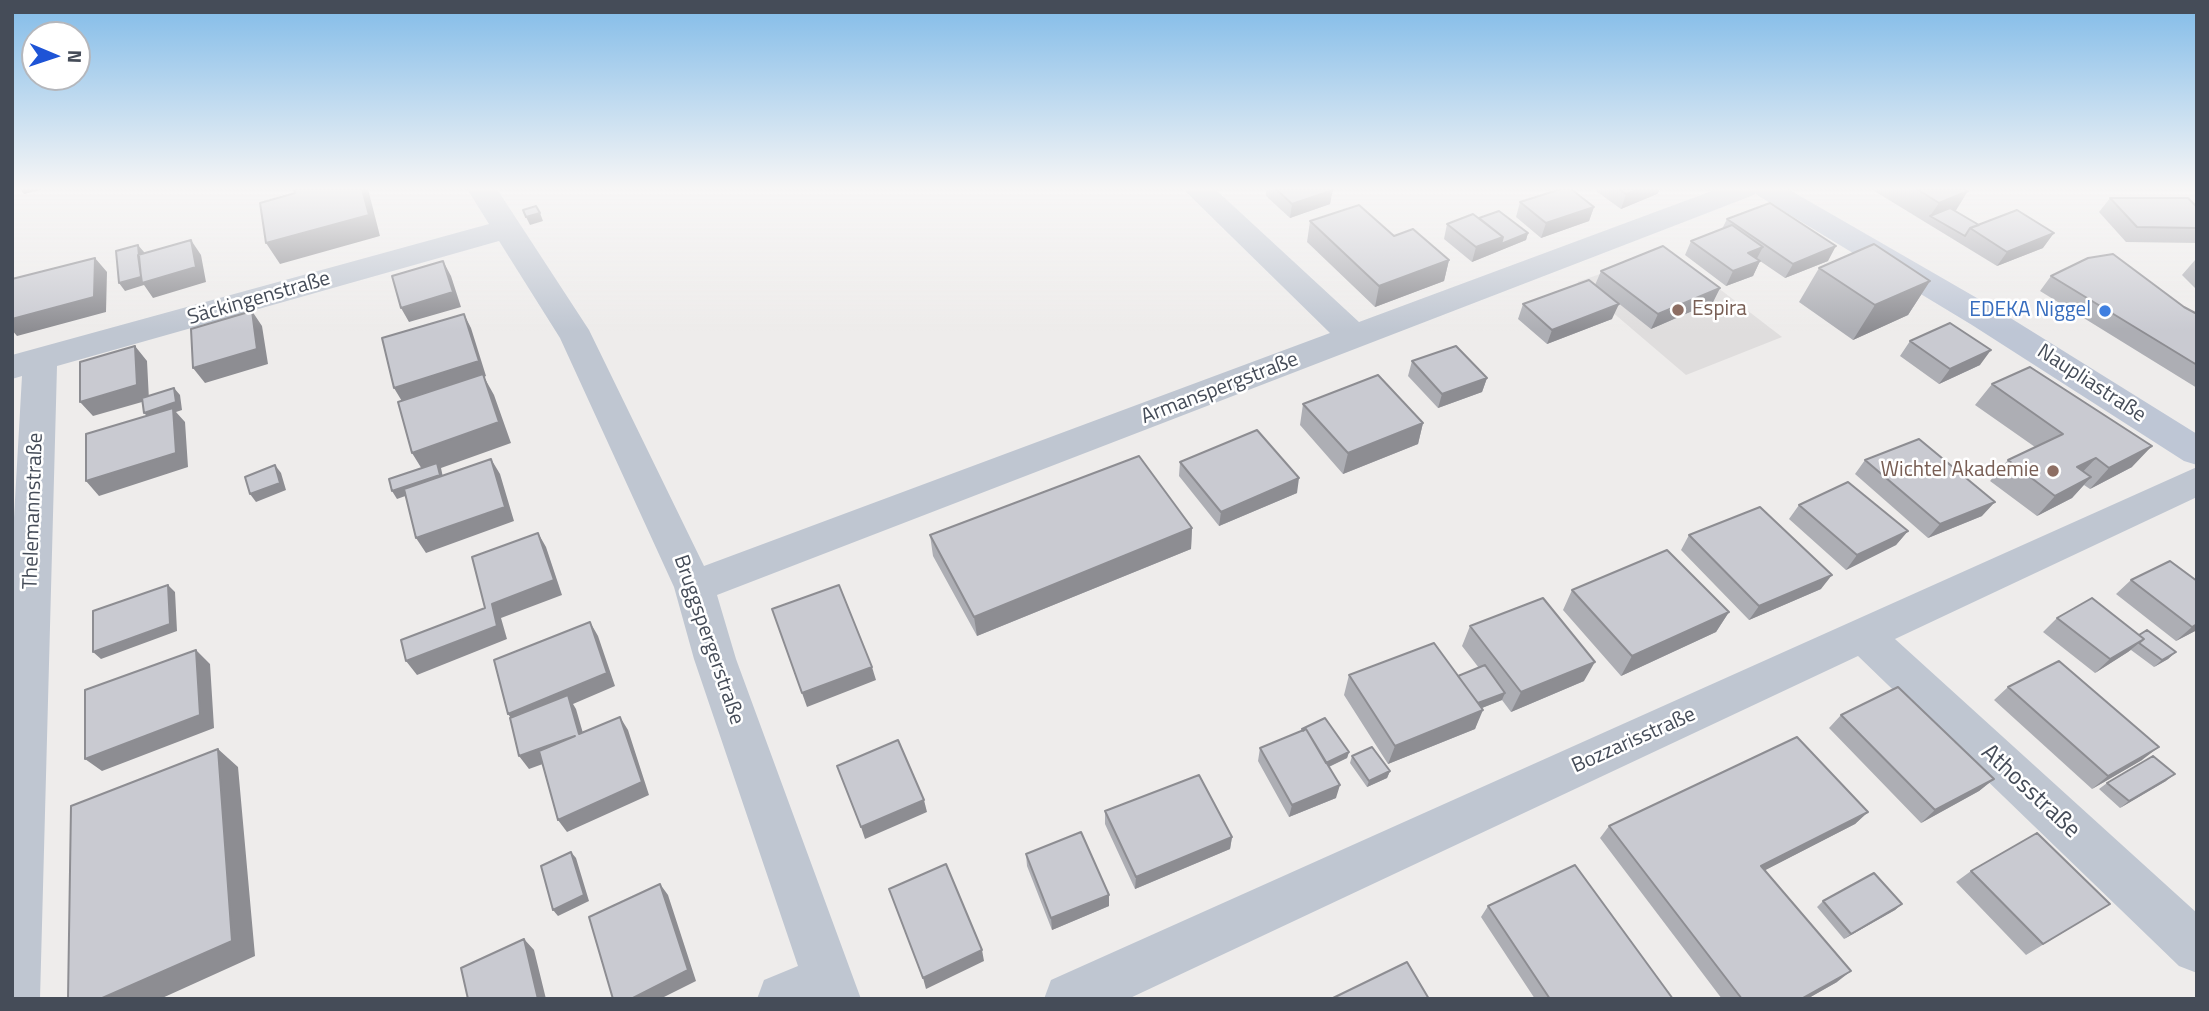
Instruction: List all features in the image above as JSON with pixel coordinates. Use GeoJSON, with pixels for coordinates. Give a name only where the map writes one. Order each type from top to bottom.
{"type":"FeatureCollection","features":[{"type":"Feature","properties":{"kind":"street","name":"Säckingenstraße"},"geometry":{"type":"LineString","coordinates":[[26,363],[480,236]]}},
{"type":"Feature","properties":{"kind":"street","name":"Bruggspergerstraße"},"geometry":{"type":"LineString","coordinates":[[511,236],[577,338],[694,587],[715,659],[832,989]]}},
{"type":"Feature","properties":{"kind":"street"},"geometry":{"type":"LineString","coordinates":[[1248,236],[1355,338]]}},
{"type":"Feature","properties":{"kind":"street","name":"Armanspergstraße"},"geometry":{"type":"LineString","coordinates":[[694,587],[1621,236]]}},
{"type":"Feature","properties":{"kind":"street","name":"Naupliastraße"},"geometry":{"type":"LineString","coordinates":[[1847,236],[1973,310],[2197,452]]}},
{"type":"Feature","properties":{"kind":"street","name":"Thelemannstraße"},"geometry":{"type":"LineString","coordinates":[[14,999],[26,363]]}},
{"type":"Feature","properties":{"kind":"street","name":"Bozzarisstraße"},"geometry":{"type":"LineString","coordinates":[[1070,999],[2197,481]]}},
{"type":"Feature","properties":{"kind":"street","name":"Athosstraße"},"geometry":{"type":"LineString","coordinates":[[1864,636],[2197,948]]}},
{"type":"Feature","properties":{"kind":"street"},"geometry":{"type":"LineString","coordinates":[[783,999],[832,989]]}},
{"type":"Feature","properties":{"kind":"shaded area","name":"Espira"},"geometry":{"type":"Polygon","coordinates":[[[1669,250],[1782,337],[1686,375],[1577,282],[1669,250]]]}},
{"type":"Feature","properties":{"kind":"building"},"geometry":{"type":"Polygon","coordinates":[[[265,236],[291,236],[266,243],[265,236]]]}},
{"type":"Feature","properties":{"kind":"building"},"geometry":{"type":"Polygon","coordinates":[[[1326,236],[1421,236],[1449,260],[1379,286],[1326,236]]]}},
{"type":"Feature","properties":{"kind":"building"},"geometry":{"type":"Polygon","coordinates":[[[1462,236],[1503,237],[1476,247],[1462,236]]]}},
{"type":"Feature","properties":{"kind":"building"},"geometry":{"type":"Polygon","coordinates":[[[1502,236],[1520,236],[1501,244],[1502,236]]]}},
{"type":"Feature","properties":{"kind":"building"},"geometry":{"type":"Polygon","coordinates":[[[1703,236],[1748,236],[1763,247],[1748,253],[1760,261],[1733,271],[1691,241],[1703,236]]]}},
{"type":"Feature","properties":{"kind":"building"},"geometry":{"type":"Polygon","coordinates":[[[1752,236],[1821,236],[1836,246],[1793,264],[1752,236]]]}},
{"type":"Feature","properties":{"kind":"building"},"geometry":{"type":"Polygon","coordinates":[[[1983,236],[2046,236],[2007,252],[1983,236]]]}},
{"type":"Feature","properties":{"kind":"building"},"geometry":{"type":"Polygon","coordinates":[[[191,240],[196,267],[142,283],[138,255],[191,240]]]}},
{"type":"Feature","properties":{"kind":"building"},"geometry":{"type":"Polygon","coordinates":[[[1874,244],[1930,281],[1875,305],[1819,268],[1874,244]]]}},
{"type":"Feature","properties":{"kind":"building"},"geometry":{"type":"Polygon","coordinates":[[[138,245],[141,277],[119,283],[116,251],[138,245]]]}},
{"type":"Feature","properties":{"kind":"building"},"geometry":{"type":"Polygon","coordinates":[[[1663,246],[1720,288],[1658,314],[1601,271],[1663,246]]]}},
{"type":"Feature","properties":{"kind":"building"},"geometry":{"type":"Polygon","coordinates":[[[2113,254],[2197,314],[2197,365],[2051,276],[2088,258],[2113,254]]]}},
{"type":"Feature","properties":{"kind":"building"},"geometry":{"type":"Polygon","coordinates":[[[95,258],[94,297],[12,319],[12,279],[95,258]]]}},
{"type":"Feature","properties":{"kind":"building"},"geometry":{"type":"Polygon","coordinates":[[[443,261],[453,292],[401,308],[392,276],[443,261]]]}},
{"type":"Feature","properties":{"kind":"building"},"geometry":{"type":"Polygon","coordinates":[[[1589,280],[1619,304],[1552,330],[1523,304],[1589,280]]]}},
{"type":"Feature","properties":{"kind":"building"},"geometry":{"type":"Polygon","coordinates":[[[252,311],[257,349],[193,368],[191,329],[252,311]]]}},
{"type":"Feature","properties":{"kind":"building"},"geometry":{"type":"Polygon","coordinates":[[[464,314],[479,361],[394,388],[382,338],[464,314]]]}},
{"type":"Feature","properties":{"kind":"building"},"geometry":{"type":"Polygon","coordinates":[[[1950,323],[1991,350],[1950,369],[1910,341],[1950,323]]]}},
{"type":"Feature","properties":{"kind":"building"},"geometry":{"type":"Polygon","coordinates":[[[135,346],[137,385],[80,402],[80,362],[135,346]]]}},
{"type":"Feature","properties":{"kind":"building"},"geometry":{"type":"Polygon","coordinates":[[[1456,346],[1487,378],[1442,394],[1412,361],[1456,346]]]}},
{"type":"Feature","properties":{"kind":"building"},"geometry":{"type":"Polygon","coordinates":[[[2030,367],[2152,446],[2109,468],[2096,458],[2077,467],[2091,477],[2055,496],[2008,460],[2063,434],[1992,384],[2030,367]]]}},
{"type":"Feature","properties":{"kind":"building"},"geometry":{"type":"Polygon","coordinates":[[[483,374],[499,422],[412,453],[398,402],[483,374]]]}},
{"type":"Feature","properties":{"kind":"building"},"geometry":{"type":"Polygon","coordinates":[[[1378,375],[1423,423],[1348,453],[1303,404],[1378,375]]]}},
{"type":"Feature","properties":{"kind":"building"},"geometry":{"type":"Polygon","coordinates":[[[174,388],[176,402],[144,413],[142,398],[174,388]]]}},
{"type":"Feature","properties":{"kind":"building"},"geometry":{"type":"Polygon","coordinates":[[[173,408],[176,453],[86,481],[86,434],[173,408]]]}},
{"type":"Feature","properties":{"kind":"building"},"geometry":{"type":"Polygon","coordinates":[[[1257,430],[1299,478],[1221,512],[1180,462],[1257,430]]]}},
{"type":"Feature","properties":{"kind":"building"},"geometry":{"type":"Polygon","coordinates":[[[1919,439],[1995,502],[1940,524],[1865,460],[1919,439]]]}},
{"type":"Feature","properties":{"kind":"building"},"geometry":{"type":"Polygon","coordinates":[[[1139,456],[1192,528],[974,617],[930,535],[1139,456]]]}},
{"type":"Feature","properties":{"kind":"building"},"geometry":{"type":"Polygon","coordinates":[[[491,459],[505,507],[416,538],[404,489],[491,459]]]}},
{"type":"Feature","properties":{"kind":"building"},"geometry":{"type":"Polygon","coordinates":[[[437,463],[440,475],[392,491],[389,479],[437,463]]]}},
{"type":"Feature","properties":{"kind":"building"},"geometry":{"type":"Polygon","coordinates":[[[275,465],[280,483],[250,494],[245,477],[275,465]]]}},
{"type":"Feature","properties":{"kind":"building"},"geometry":{"type":"Polygon","coordinates":[[[1848,482],[1908,531],[1857,555],[1799,505],[1848,482]]]}},
{"type":"Feature","properties":{"kind":"building"},"geometry":{"type":"Polygon","coordinates":[[[1760,507],[1832,575],[1759,606],[1689,535],[1760,507]]]}},
{"type":"Feature","properties":{"kind":"building"},"geometry":{"type":"Polygon","coordinates":[[[538,533],[554,580],[492,604],[497,626],[406,661],[401,640],[485,608],[472,557],[538,533]]]}},
{"type":"Feature","properties":{"kind":"building"},"geometry":{"type":"Polygon","coordinates":[[[1667,550],[1729,612],[1632,656],[1572,590],[1667,550]]]}},
{"type":"Feature","properties":{"kind":"building"},"geometry":{"type":"Polygon","coordinates":[[[2170,561],[2197,581],[2197,624],[2192,627],[2131,580],[2170,561]]]}},
{"type":"Feature","properties":{"kind":"building"},"geometry":{"type":"Polygon","coordinates":[[[168,585],[170,624],[93,652],[93,611],[168,585]]]}},
{"type":"Feature","properties":{"kind":"building"},"geometry":{"type":"Polygon","coordinates":[[[839,585],[872,667],[802,693],[772,609],[839,585]]]}},
{"type":"Feature","properties":{"kind":"building"},"geometry":{"type":"Polygon","coordinates":[[[1543,598],[1595,662],[1521,692],[1470,626],[1543,598]]]}},
{"type":"Feature","properties":{"kind":"building"},"geometry":{"type":"Polygon","coordinates":[[[2092,598],[2144,639],[2110,659],[2057,618],[2092,598]]]}},
{"type":"Feature","properties":{"kind":"building"},"geometry":{"type":"Polygon","coordinates":[[[590,622],[607,673],[508,714],[494,660],[590,622]]]}},
{"type":"Feature","properties":{"kind":"building"},"geometry":{"type":"Polygon","coordinates":[[[2147,630],[2176,652],[2162,660],[2139,643],[2144,639],[2139,635],[2147,630]]]}},
{"type":"Feature","properties":{"kind":"building"},"geometry":{"type":"Polygon","coordinates":[[[1434,643],[1483,710],[1395,746],[1349,675],[1434,643]]]}},
{"type":"Feature","properties":{"kind":"building"},"geometry":{"type":"Polygon","coordinates":[[[196,650],[200,715],[85,759],[85,690],[196,650]]]}},
{"type":"Feature","properties":{"kind":"building"},"geometry":{"type":"Polygon","coordinates":[[[2059,661],[2159,747],[2108,776],[2008,687],[2059,661]]]}},
{"type":"Feature","properties":{"kind":"building"},"geometry":{"type":"Polygon","coordinates":[[[1485,665],[1505,693],[1478,703],[1458,676],[1485,665]]]}},
{"type":"Feature","properties":{"kind":"building"},"geometry":{"type":"Polygon","coordinates":[[[1898,687],[1994,779],[1935,810],[1841,715],[1898,687]]]}},
{"type":"Feature","properties":{"kind":"building"},"geometry":{"type":"Polygon","coordinates":[[[568,695],[579,734],[620,717],[642,782],[558,820],[539,751],[575,736],[519,756],[510,718],[568,695]]]}},
{"type":"Feature","properties":{"kind":"building"},"geometry":{"type":"Polygon","coordinates":[[[1325,718],[1349,752],[1326,763],[1306,729],[1302,729],[1325,718]]]}},
{"type":"Feature","properties":{"kind":"building"},"geometry":{"type":"Polygon","coordinates":[[[1306,729],[1340,785],[1292,805],[1260,748],[1306,729]]]}},
{"type":"Feature","properties":{"kind":"building"},"geometry":{"type":"Polygon","coordinates":[[[1797,737],[1868,812],[1761,866],[1851,971],[1801,999],[1742,999],[1609,826],[1797,737]]]}},
{"type":"Feature","properties":{"kind":"building"},"geometry":{"type":"Polygon","coordinates":[[[898,740],[924,800],[861,827],[837,766],[898,740]]]}},
{"type":"Feature","properties":{"kind":"building"},"geometry":{"type":"Polygon","coordinates":[[[1372,747],[1390,771],[1369,781],[1352,756],[1372,747]]]}},
{"type":"Feature","properties":{"kind":"building"},"geometry":{"type":"Polygon","coordinates":[[[218,749],[232,941],[100,999],[68,999],[71,806],[218,749]]]}},
{"type":"Feature","properties":{"kind":"building"},"geometry":{"type":"Polygon","coordinates":[[[2153,756],[2175,774],[2129,801],[2107,783],[2153,756]]]}},
{"type":"Feature","properties":{"kind":"building"},"geometry":{"type":"Polygon","coordinates":[[[1199,775],[1232,837],[1136,877],[1105,811],[1199,775]]]}},
{"type":"Feature","properties":{"kind":"building"},"geometry":{"type":"Polygon","coordinates":[[[1081,832],[1109,895],[1051,918],[1026,854],[1081,832]]]}},
{"type":"Feature","properties":{"kind":"building"},"geometry":{"type":"Polygon","coordinates":[[[2037,833],[2110,904],[2043,944],[1971,871],[2037,833]]]}},
{"type":"Feature","properties":{"kind":"building"},"geometry":{"type":"Polygon","coordinates":[[[571,852],[584,895],[553,910],[541,866],[571,852]]]}},
{"type":"Feature","properties":{"kind":"building"},"geometry":{"type":"Polygon","coordinates":[[[946,864],[982,950],[923,978],[889,889],[946,864]]]}},
{"type":"Feature","properties":{"kind":"building"},"geometry":{"type":"Polygon","coordinates":[[[1575,865],[1673,999],[1550,999],[1488,906],[1575,865]]]}},
{"type":"Feature","properties":{"kind":"building"},"geometry":{"type":"Polygon","coordinates":[[[1874,873],[1902,904],[1851,934],[1823,901],[1874,873]]]}},
{"type":"Feature","properties":{"kind":"building"},"geometry":{"type":"Polygon","coordinates":[[[660,884],[688,970],[631,999],[613,999],[589,917],[660,884]]]}},
{"type":"Feature","properties":{"kind":"building"},"geometry":{"type":"Polygon","coordinates":[[[524,939],[538,999],[468,999],[461,968],[524,939]]]}},
{"type":"Feature","properties":{"kind":"building"},"geometry":{"type":"Polygon","coordinates":[[[1407,962],[1429,999],[1333,998],[1407,962]]]}},
{"type":"Feature","properties":{"kind":"place","name":"Espira"},"geometry":{"type":"Point","coordinates":[1678,310]}},
{"type":"Feature","properties":{"kind":"place","name":"EDEKA Niggel"},"geometry":{"type":"Point","coordinates":[2105,311]}},
{"type":"Feature","properties":{"kind":"place","name":"Wichtel Akademie"},"geometry":{"type":"Point","coordinates":[2053,471]}}]}
